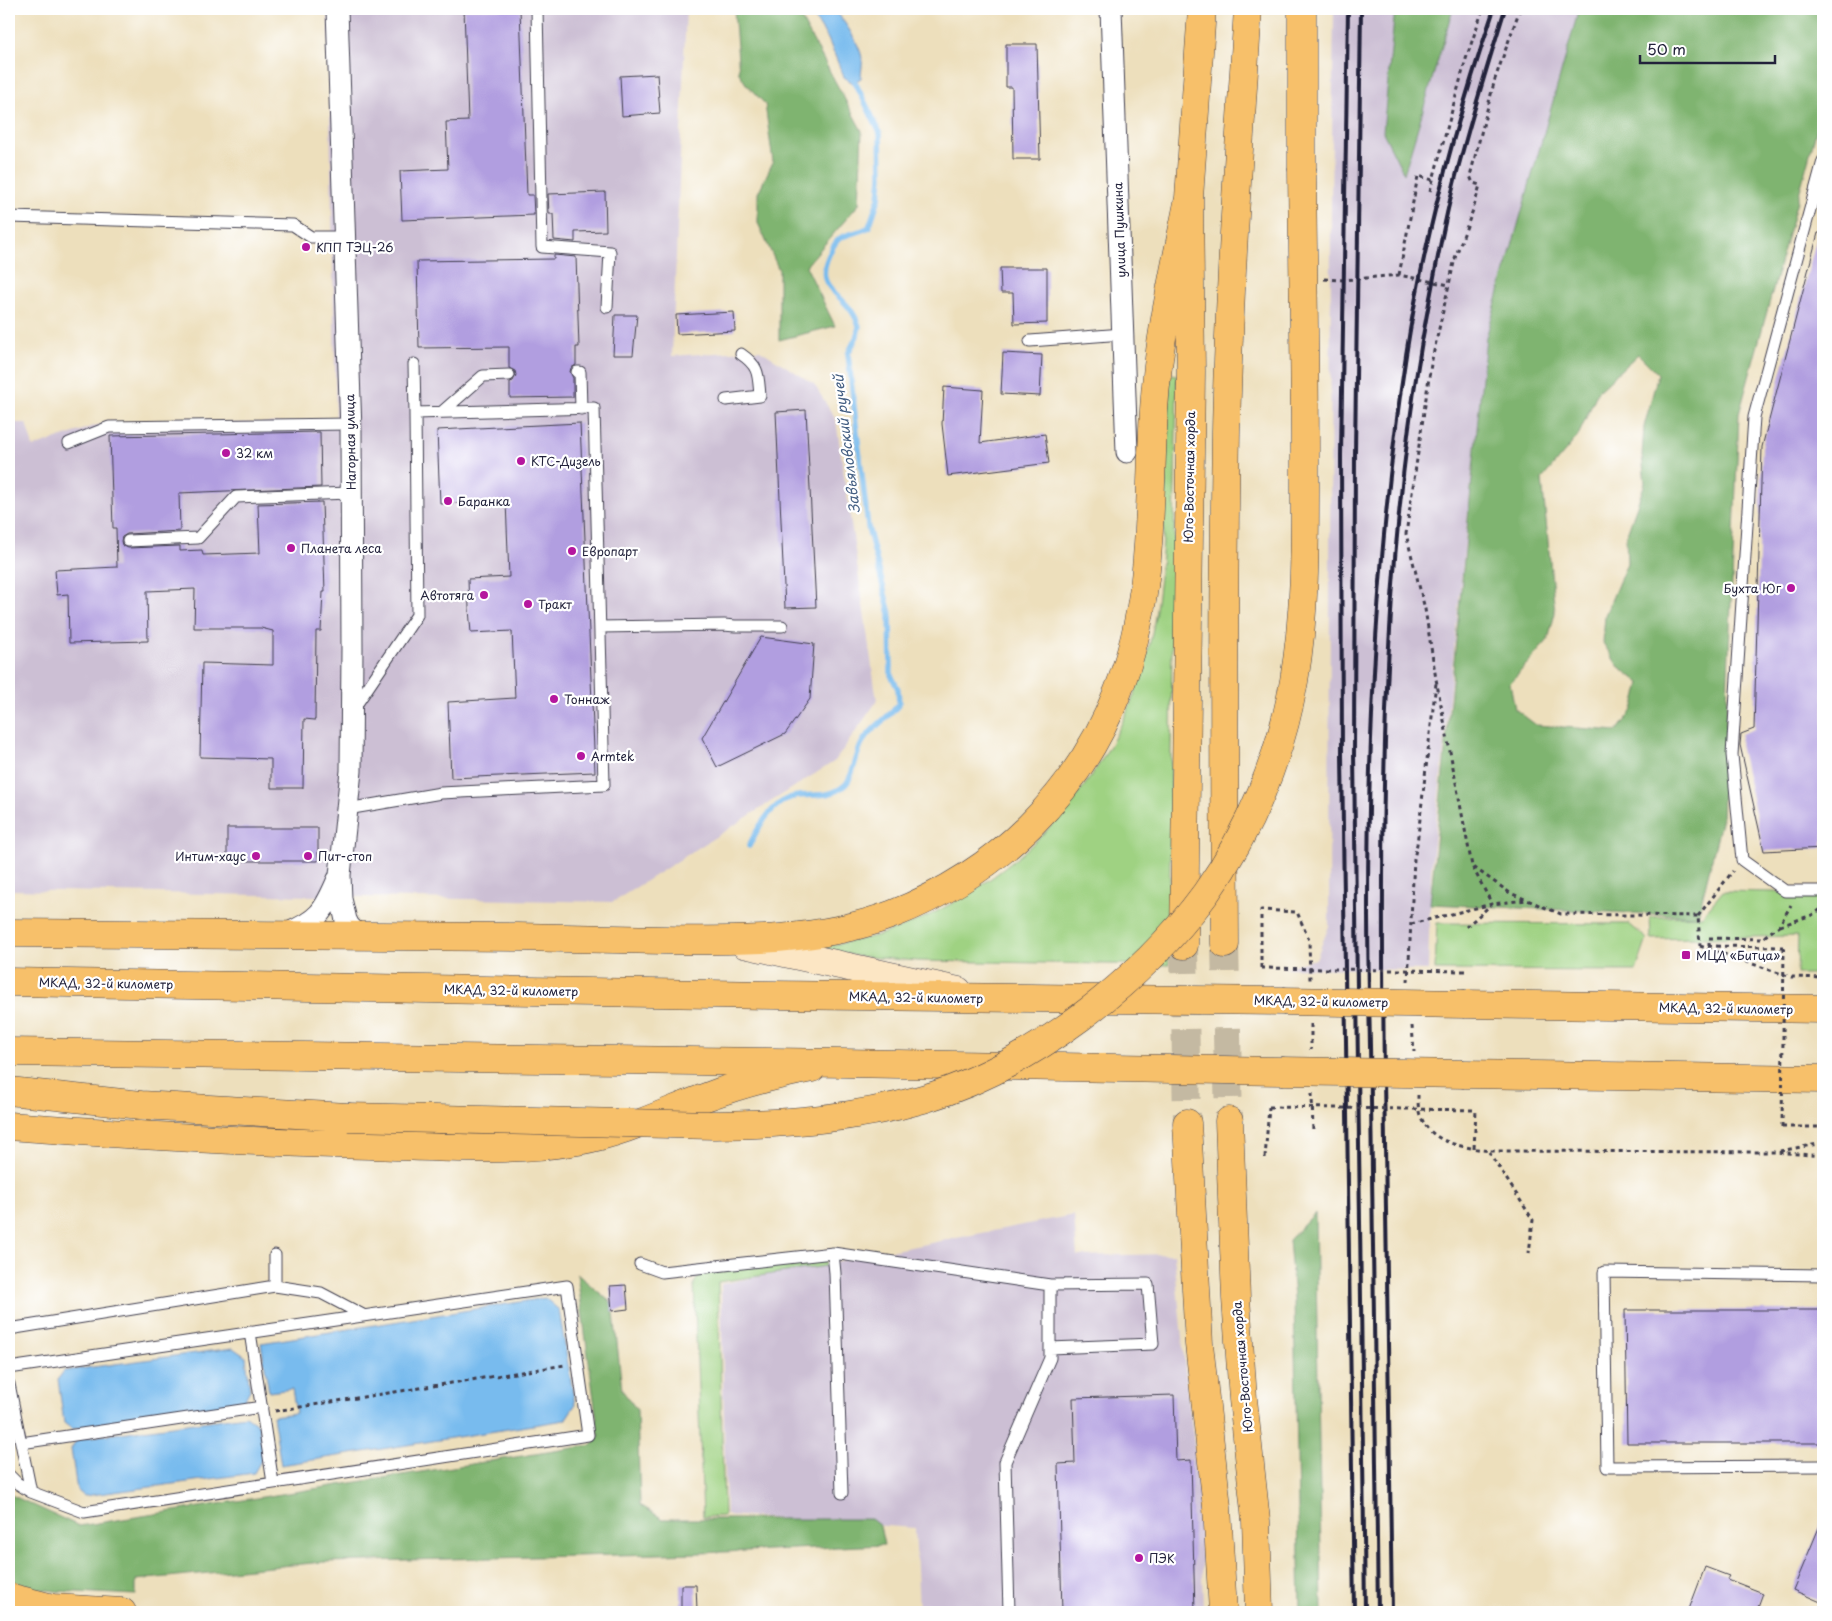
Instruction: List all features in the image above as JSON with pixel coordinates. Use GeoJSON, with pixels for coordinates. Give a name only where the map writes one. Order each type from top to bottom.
{"type":"FeatureCollection","features":[{"type":"Feature","properties":{"kind":"main road","name":"Юго-Восточная хорда"},"geometry":{"type":"LineString","coordinates":[[1184,945],[1191,371],[1189,198],[1202,9]]}},
{"type":"Feature","properties":{"kind":"main road"},"geometry":{"type":"LineString","coordinates":[[1225,944],[1224,656],[1226,431],[1231,270],[1248,9]]}},
{"type":"Feature","properties":{"kind":"main road"},"geometry":{"type":"LineString","coordinates":[[9,1091],[140,1105],[348,1117],[723,1125],[808,1120],[884,1109],[956,1088],[1043,1043],[1092,1008],[1156,952],[1205,893],[1246,826],[1260,794],[1277,748],[1294,683],[1299,643],[1305,542],[1302,9]]}},
{"type":"Feature","properties":{"kind":"main road"},"geometry":{"type":"LineString","coordinates":[[9,933],[284,934],[731,941],[804,936],[858,925],[894,913],[939,892],[997,855],[1023,834],[1052,803],[1074,776],[1084,760],[1107,718],[1120,688],[1131,654],[1145,587],[1151,506],[1154,409],[1162,335],[1189,198]]}},
{"type":"Feature","properties":{"kind":"main road","name":"МКАД, 32-й километр"},"geometry":{"type":"LineString","coordinates":[[9,982],[1823,1009]]}},
{"type":"Feature","properties":{"kind":"main road"},"geometry":{"type":"LineString","coordinates":[[9,1052],[1823,1079]]}},
{"type":"Feature","properties":{"kind":"main road"},"geometry":{"type":"LineString","coordinates":[[9,1126],[148,1136],[308,1143],[450,1148],[540,1145],[608,1135],[745,1084],[788,1073],[844,1063]]}},
{"type":"Feature","properties":{"kind":"main road","name":"Юго-Восточная хорда"},"geometry":{"type":"LineString","coordinates":[[1229,1121],[1236,1298],[1243,1399],[1256,1521],[1259,1612]]}},
{"type":"Feature","properties":{"kind":"main road"},"geometry":{"type":"LineString","coordinates":[[1187,1123],[1196,1315],[1217,1516],[1223,1612]]}},
{"type":"Feature","properties":{"kind":"main road"},"geometry":{"type":"LineString","coordinates":[[9,1598],[53,1608],[122,1612]]}},
{"type":"Feature","properties":{"kind":"street","name":"Нагорная улица"},"geometry":{"type":"LineString","coordinates":[[337,9],[350,424],[352,711],[351,771],[340,875],[341,899],[346,920],[355,932],[366,935]]}},
{"type":"Feature","properties":{"kind":"street","name":"улица Пушкина"},"geometry":{"type":"LineString","coordinates":[[1112,9],[1127,452]]}},
{"type":"Feature","properties":{"kind":"street","name":"Нагорная улица"},"geometry":{"type":"LineString","coordinates":[[284,934],[313,921],[327,905],[340,875]]}},
{"type":"Feature","properties":{"kind":"street"},"geometry":{"type":"LineString","coordinates":[[731,941],[989,998]]}},
{"type":"Feature","properties":{"kind":"lane"},"geometry":{"type":"LineString","coordinates":[[537,9],[542,247],[610,252],[607,307]]}},
{"type":"Feature","properties":{"kind":"lane"},"geometry":{"type":"LineString","coordinates":[[1823,160],[1754,417],[1732,755],[1742,860],[1785,891],[1823,891]]}},
{"type":"Feature","properties":{"kind":"lane"},"geometry":{"type":"LineString","coordinates":[[9,217],[293,225],[311,237],[344,237]]}},
{"type":"Feature","properties":{"kind":"lane"},"geometry":{"type":"LineString","coordinates":[[1030,341],[1123,334]]}},
{"type":"Feature","properties":{"kind":"lane"},"geometry":{"type":"LineString","coordinates":[[726,400],[760,396],[758,370],[751,361],[741,354]]}},
{"type":"Feature","properties":{"kind":"lane"},"geometry":{"type":"LineString","coordinates":[[352,711],[417,615],[414,364]]}},
{"type":"Feature","properties":{"kind":"lane"},"geometry":{"type":"LineString","coordinates":[[577,372],[580,372],[581,409]]}},
{"type":"Feature","properties":{"kind":"lane"},"geometry":{"type":"LineString","coordinates":[[442,412],[483,376],[509,375]]}},
{"type":"Feature","properties":{"kind":"lane"},"geometry":{"type":"LineString","coordinates":[[554,397],[555,409]]}},
{"type":"Feature","properties":{"kind":"lane"},"geometry":{"type":"LineString","coordinates":[[347,809],[441,793],[604,785],[594,408],[555,409],[537,404],[415,413]]}},
{"type":"Feature","properties":{"kind":"lane"},"geometry":{"type":"LineString","coordinates":[[69,443],[109,427],[350,424]]}},
{"type":"Feature","properties":{"kind":"lane"},"geometry":{"type":"LineString","coordinates":[[128,541],[198,538],[236,497],[351,493]]}},
{"type":"Feature","properties":{"kind":"lane"},"geometry":{"type":"LineString","coordinates":[[600,627],[724,624],[735,626],[782,626]]}},
{"type":"Feature","properties":{"kind":"lane"},"geometry":{"type":"LineString","coordinates":[[640,1264],[662,1272],[833,1253],[1050,1286],[1148,1284],[1153,1344],[1050,1348]]}},
{"type":"Feature","properties":{"kind":"lane"},"geometry":{"type":"LineString","coordinates":[[833,1253],[836,1283],[842,1493]]}},
{"type":"Feature","properties":{"kind":"lane"},"geometry":{"type":"LineString","coordinates":[[275,1255],[275,1286]]}},
{"type":"Feature","properties":{"kind":"lane"},"geometry":{"type":"LineString","coordinates":[[1823,1275],[1604,1272],[1607,1467],[1823,1466]]}},
{"type":"Feature","properties":{"kind":"lane"},"geometry":{"type":"LineString","coordinates":[[9,1329],[275,1286],[321,1292],[364,1315]]}},
{"type":"Feature","properties":{"kind":"lane"},"geometry":{"type":"LineString","coordinates":[[9,1368],[568,1286],[588,1435],[84,1512],[31,1492],[9,1475]]}},
{"type":"Feature","properties":{"kind":"lane"},"geometry":{"type":"LineString","coordinates":[[1009,1612],[1005,1462],[1050,1358],[1050,1286]]}},
{"type":"Feature","properties":{"kind":"lane"},"geometry":{"type":"LineString","coordinates":[[250,1332],[273,1483]]}},
{"type":"Feature","properties":{"kind":"lane"},"geometry":{"type":"LineString","coordinates":[[9,1384],[31,1492]]}},
{"type":"Feature","properties":{"kind":"lane"},"geometry":{"type":"LineString","coordinates":[[21,1443],[262,1410]]}},
{"type":"Feature","properties":{"kind":"path"},"geometry":{"type":"LineString","coordinates":[[1430,191],[1466,59],[1483,9]]}},
{"type":"Feature","properties":{"kind":"path"},"geometry":{"type":"LineString","coordinates":[[1492,904],[1472,866],[1436,679],[1425,609],[1406,534],[1431,364],[1455,258],[1480,185],[1473,184],[1470,176],[1495,79],[1520,9]]}},
{"type":"Feature","properties":{"kind":"path"},"geometry":{"type":"LineString","coordinates":[[1399,274],[1418,176],[1433,180]]}},
{"type":"Feature","properties":{"kind":"path"},"geometry":{"type":"LineString","coordinates":[[1316,278],[1343,280],[1399,274],[1450,285]]}},
{"type":"Feature","properties":{"kind":"path"},"geometry":{"type":"LineString","coordinates":[[1700,946],[1698,916],[1742,860]]}},
{"type":"Feature","properties":{"kind":"path"},"geometry":{"type":"LineString","coordinates":[[1472,866],[1510,893],[1562,914],[1698,916]]}},
{"type":"Feature","properties":{"kind":"path"},"geometry":{"type":"LineString","coordinates":[[1779,926],[1787,914],[1796,891]]}},
{"type":"Feature","properties":{"kind":"path"},"geometry":{"type":"LineString","coordinates":[[1411,924],[1492,904],[1527,900]]}},
{"type":"Feature","properties":{"kind":"path"},"geometry":{"type":"LineString","coordinates":[[1466,927],[1492,904]]}},
{"type":"Feature","properties":{"kind":"path"},"geometry":{"type":"LineString","coordinates":[[1709,946],[1709,938],[1761,939],[1779,926],[1812,915],[1823,908]]}},
{"type":"Feature","properties":{"kind":"path"},"geometry":{"type":"LineString","coordinates":[[1261,910],[1261,968],[1465,971]]}},
{"type":"Feature","properties":{"kind":"path"},"geometry":{"type":"LineString","coordinates":[[1700,946],[1784,946],[1782,1127],[1823,1127]]}},
{"type":"Feature","properties":{"kind":"path"},"geometry":{"type":"LineString","coordinates":[[1700,946],[1791,977],[1823,978]]}},
{"type":"Feature","properties":{"kind":"path"},"geometry":{"type":"LineString","coordinates":[[1265,1158],[1269,1107],[1476,1110],[1474,1148]]}},
{"type":"Feature","properties":{"kind":"path"},"geometry":{"type":"LineString","coordinates":[[1775,1152],[1823,1143]]}},
{"type":"Feature","properties":{"kind":"path"},"geometry":{"type":"LineString","coordinates":[[1489,1151],[1533,1220],[1529,1253]]}},
{"type":"Feature","properties":{"kind":"path"},"geometry":{"type":"LineString","coordinates":[[262,1410],[578,1363]]}},
{"type":"Feature","properties":{"kind":"shaded area"},"geometry":{"type":"Polygon","coordinates":[[[328,9],[686,9],[672,356],[760,350],[814,384],[836,420],[877,701],[835,761],[613,902],[9,890],[9,423],[26,423],[33,447],[97,425],[336,422],[328,9]]]}},
{"type":"Feature","properties":{"kind":"shaded area"},"geometry":{"type":"Polygon","coordinates":[[[1334,9],[1395,9],[1383,132],[1404,173],[1453,9],[1579,9],[1486,338],[1431,872],[1428,970],[1283,968],[1316,959],[1329,926],[1331,199],[1334,9]]]}},
{"type":"Feature","properties":{"kind":"shaded area"},"geometry":{"type":"Polygon","coordinates":[[[1074,1215],[1077,1256],[1174,1254],[1187,1390],[1200,1489],[1203,1612],[919,1611],[915,1528],[726,1515],[721,1284],[1074,1215]]]}},
{"type":"Feature","properties":{"kind":"green space"},"geometry":{"type":"Polygon","coordinates":[[[734,9],[796,9],[862,131],[859,204],[806,266],[835,326],[779,340],[779,270],[758,223],[758,193],[773,162],[765,104],[746,84],[739,73],[734,9]]]}},
{"type":"Feature","properties":{"kind":"green space"},"geometry":{"type":"Polygon","coordinates":[[[1395,9],[1453,9],[1404,174],[1383,132],[1395,9]]]}},
{"type":"Feature","properties":{"kind":"green space"},"geometry":{"type":"Polygon","coordinates":[[[1579,9],[1823,9],[1823,106],[1739,414],[1722,818],[1698,916],[1430,904],[1486,338],[1579,9]],[[1638,354],[1598,391],[1578,436],[1542,479],[1555,613],[1548,640],[1510,683],[1515,709],[1536,725],[1617,731],[1633,710],[1640,683],[1618,666],[1603,643],[1605,615],[1627,563],[1626,536],[1645,483],[1642,455],[1644,427],[1658,374],[1638,354]]]}},
{"type":"Feature","properties":{"kind":"green space"},"geometry":{"type":"Polygon","coordinates":[[[1172,374],[1176,375],[1177,378],[1169,965],[917,961],[856,956],[820,947],[874,936],[905,926],[951,904],[993,877],[1032,845],[1066,808],[1097,768],[1121,724],[1140,677],[1153,628],[1161,565],[1168,408],[1170,376],[1172,374]]]}},
{"type":"Feature","properties":{"kind":"green space"},"geometry":{"type":"Polygon","coordinates":[[[1723,891],[1823,893],[1823,974],[1797,974],[1798,936],[1651,939],[1650,917],[1702,916],[1723,891]]]}},
{"type":"Feature","properties":{"kind":"green space"},"geometry":{"type":"Polygon","coordinates":[[[1437,923],[1629,924],[1647,939],[1636,971],[1435,970],[1437,923]]]}},
{"type":"Feature","properties":{"kind":"green space"},"geometry":{"type":"Polygon","coordinates":[[[1315,1213],[1322,1612],[1300,1612],[1294,1298],[1289,1240],[1315,1213]]]}},
{"type":"Feature","properties":{"kind":"green space"},"geometry":{"type":"Polygon","coordinates":[[[824,1257],[826,1266],[718,1282],[724,1516],[703,1517],[694,1284],[699,1275],[715,1271],[824,1257]]]}},
{"type":"Feature","properties":{"kind":"green space"},"geometry":{"type":"Polygon","coordinates":[[[577,1274],[613,1304],[622,1390],[637,1410],[640,1505],[663,1519],[871,1519],[880,1526],[884,1545],[700,1553],[323,1562],[136,1580],[136,1595],[55,1591],[9,1585],[9,1494],[79,1526],[592,1445],[599,1436],[577,1274]]]}},
{"type":"Feature","properties":{"kind":"water"},"geometry":{"type":"Polygon","coordinates":[[[809,9],[834,9],[842,19],[861,52],[861,78],[853,83],[844,77],[828,39],[809,9]]]}},
{"type":"Feature","properties":{"kind":"water"},"geometry":{"type":"Polygon","coordinates":[[[545,1298],[559,1310],[575,1405],[565,1420],[281,1465],[273,1416],[296,1413],[292,1389],[269,1392],[261,1343],[545,1298]]]}},
{"type":"Feature","properties":{"kind":"water"},"geometry":{"type":"Polygon","coordinates":[[[233,1348],[246,1357],[250,1390],[241,1406],[72,1429],[64,1423],[58,1379],[64,1371],[233,1348]]]}},
{"type":"Feature","properties":{"kind":"water"},"geometry":{"type":"Polygon","coordinates":[[[246,1416],[259,1425],[263,1457],[254,1473],[84,1496],[77,1490],[71,1449],[77,1439],[246,1416]]]}},
{"type":"Feature","properties":{"kind":"building"},"geometry":{"type":"Polygon","coordinates":[[[464,9],[520,9],[527,195],[533,195],[534,215],[402,220],[400,171],[448,169],[446,122],[468,121],[464,9]]]}},
{"type":"Feature","properties":{"kind":"building"},"geometry":{"type":"Polygon","coordinates":[[[1006,44],[1037,44],[1040,159],[1013,159],[1012,87],[1006,87],[1006,44]]]}},
{"type":"Feature","properties":{"kind":"building"},"geometry":{"type":"Polygon","coordinates":[[[657,74],[660,113],[622,116],[620,76],[657,74]]]}},
{"type":"Feature","properties":{"kind":"building"},"geometry":{"type":"Polygon","coordinates":[[[605,192],[606,231],[575,232],[575,242],[554,240],[553,214],[549,214],[548,194],[605,192]]]}},
{"type":"Feature","properties":{"kind":"building","name":"Бухта Юг"},"geometry":{"type":"Polygon","coordinates":[[[1818,233],[1823,233],[1823,848],[1764,851],[1740,745],[1741,734],[1754,729],[1762,447],[1818,233]]]}},
{"type":"Feature","properties":{"kind":"building"},"geometry":{"type":"Polygon","coordinates":[[[554,255],[576,257],[579,347],[576,347],[576,365],[571,368],[570,372],[573,378],[573,397],[510,398],[510,382],[513,381],[516,375],[515,371],[509,368],[509,347],[419,348],[417,261],[554,259],[554,255]]]}},
{"type":"Feature","properties":{"kind":"building"},"geometry":{"type":"Polygon","coordinates":[[[1000,268],[1047,268],[1047,323],[1014,324],[1013,293],[1001,293],[1000,268]]]}},
{"type":"Feature","properties":{"kind":"building"},"geometry":{"type":"Polygon","coordinates":[[[734,312],[735,331],[677,334],[676,315],[734,312]]]}},
{"type":"Feature","properties":{"kind":"building"},"geometry":{"type":"Polygon","coordinates":[[[615,315],[637,315],[633,355],[613,355],[615,315]]]}},
{"type":"Feature","properties":{"kind":"building"},"geometry":{"type":"Polygon","coordinates":[[[1003,353],[1042,355],[1040,396],[1001,394],[1003,353]]]}},
{"type":"Feature","properties":{"kind":"building"},"geometry":{"type":"Polygon","coordinates":[[[944,387],[983,390],[980,443],[1045,434],[1049,463],[948,476],[942,424],[944,387]]]}},
{"type":"Feature","properties":{"kind":"building"},"geometry":{"type":"Polygon","coordinates":[[[806,410],[816,607],[785,608],[776,412],[806,410]]]}},
{"type":"Feature","properties":{"kind":"building","name":"Тракт"},"geometry":{"type":"Polygon","coordinates":[[[580,423],[595,772],[451,778],[448,702],[515,698],[512,631],[471,633],[469,609],[468,579],[509,577],[506,501],[440,504],[437,430],[580,423]]]}},
{"type":"Feature","properties":{"kind":"building"},"geometry":{"type":"Polygon","coordinates":[[[320,432],[321,487],[179,493],[180,531],[127,534],[122,537],[121,541],[122,545],[128,548],[180,546],[180,551],[202,550],[203,555],[260,553],[258,504],[322,502],[325,592],[323,592],[321,631],[316,631],[315,720],[304,719],[303,788],[271,788],[271,759],[200,757],[202,663],[273,665],[273,631],[261,628],[194,628],[195,589],[147,591],[148,641],[69,643],[68,594],[57,595],[55,570],[117,567],[116,528],[113,528],[110,436],[320,432]]]}},
{"type":"Feature","properties":{"kind":"building"},"geometry":{"type":"Polygon","coordinates":[[[761,637],[814,644],[810,699],[785,734],[717,767],[702,738],[761,637]]]}},
{"type":"Feature","properties":{"kind":"building"},"geometry":{"type":"Polygon","coordinates":[[[227,828],[318,828],[318,861],[227,861],[227,828]]]}},
{"type":"Feature","properties":{"kind":"building"},"geometry":{"type":"Polygon","coordinates":[[[626,1285],[628,1309],[612,1311],[610,1286],[626,1285]]]}},
{"type":"Feature","properties":{"kind":"building"},"geometry":{"type":"Polygon","coordinates":[[[1625,1310],[1823,1310],[1823,1443],[1627,1443],[1625,1310]]]}},
{"type":"Feature","properties":{"kind":"building"},"geometry":{"type":"Polygon","coordinates":[[[1174,1395],[1176,1461],[1191,1460],[1195,1612],[1062,1612],[1058,1464],[1075,1463],[1073,1398],[1174,1395]]]}},
{"type":"Feature","properties":{"kind":"building"},"geometry":{"type":"Polygon","coordinates":[[[1823,1518],[1823,1603],[1793,1590],[1823,1518]]]}},
{"type":"Feature","properties":{"kind":"building"},"geometry":{"type":"Polygon","coordinates":[[[1705,1567],[1729,1576],[1727,1579],[1763,1593],[1756,1612],[1688,1612],[1705,1567]]]}},
{"type":"Feature","properties":{"kind":"building"},"geometry":{"type":"Polygon","coordinates":[[[681,1585],[696,1585],[697,1610],[681,1610],[681,1585]]]}},
{"type":"Feature","properties":{"kind":"waterway","name":"Завьяловский ручей"},"geometry":{"type":"LineString","coordinates":[[749,846],[762,822],[781,802],[798,796],[828,794],[845,785],[848,782],[862,743],[899,704],[898,689],[891,675],[890,614],[868,527],[848,354],[857,336],[859,326],[845,302],[829,287],[824,275],[828,257],[834,244],[843,236],[869,227],[879,198],[881,177],[880,133],[852,76]]}},
{"type":"Feature","properties":{"kind":"tunnel"},"geometry":{"type":"LineString","coordinates":[[1225,944],[1229,1121]]}},
{"type":"Feature","properties":{"kind":"tunnel"},"geometry":{"type":"LineString","coordinates":[[1184,945],[1187,1123]]}},
{"type":"Feature","properties":{"kind":"railway"},"geometry":{"type":"LineString","coordinates":[[1348,9],[1341,455],[1342,756],[1354,1612]]}},
{"type":"Feature","properties":{"kind":"railway"},"geometry":{"type":"LineString","coordinates":[[1361,9],[1355,453],[1354,755],[1365,1612]]}},
{"type":"Feature","properties":{"kind":"railway"},"geometry":{"type":"LineString","coordinates":[[1378,1612],[1368,905],[1368,836],[1376,629],[1396,423],[1413,311],[1442,180],[1494,9]]}},
{"type":"Feature","properties":{"kind":"railway"},"geometry":{"type":"LineString","coordinates":[[1392,1612],[1383,893],[1386,711],[1390,619],[1408,438],[1431,290],[1457,172],[1476,102],[1505,9]]}},
{"type":"Feature","properties":{"kind":"place","name":"КПП ТЭЦ-26"},"geometry":{"type":"Point","coordinates":[306,247]}},
{"type":"Feature","properties":{"kind":"place","name":"32 км"},"geometry":{"type":"Point","coordinates":[226,453]}},
{"type":"Feature","properties":{"kind":"place","name":"КТС-Дизель"},"geometry":{"type":"Point","coordinates":[521,461]}},
{"type":"Feature","properties":{"kind":"place","name":"Баранка"},"geometry":{"type":"Point","coordinates":[448,501]}},
{"type":"Feature","properties":{"kind":"place","name":"Планета леса"},"geometry":{"type":"Point","coordinates":[291,548]}},
{"type":"Feature","properties":{"kind":"place","name":"Европарт"},"geometry":{"type":"Point","coordinates":[572,551]}},
{"type":"Feature","properties":{"kind":"place","name":"Бухта Юг"},"geometry":{"type":"Point","coordinates":[1791,588]}},
{"type":"Feature","properties":{"kind":"place","name":"Автотяга"},"geometry":{"type":"Point","coordinates":[484,595]}},
{"type":"Feature","properties":{"kind":"place","name":"Тракт"},"geometry":{"type":"Point","coordinates":[528,604]}},
{"type":"Feature","properties":{"kind":"place","name":"Тоннаж"},"geometry":{"type":"Point","coordinates":[554,699]}},
{"type":"Feature","properties":{"kind":"place","name":"Armtek"},"geometry":{"type":"Point","coordinates":[581,756]}},
{"type":"Feature","properties":{"kind":"place","name":"Интим-хаус"},"geometry":{"type":"Point","coordinates":[256,856]}},
{"type":"Feature","properties":{"kind":"place","name":"Пит-стоп"},"geometry":{"type":"Point","coordinates":[308,856]}},
{"type":"Feature","properties":{"kind":"place","name":"МЦД «Битца»"},"geometry":{"type":"Point","coordinates":[1686,955]}},
{"type":"Feature","properties":{"kind":"place","name":"ПЭК"},"geometry":{"type":"Point","coordinates":[1139,1558]}}]}
